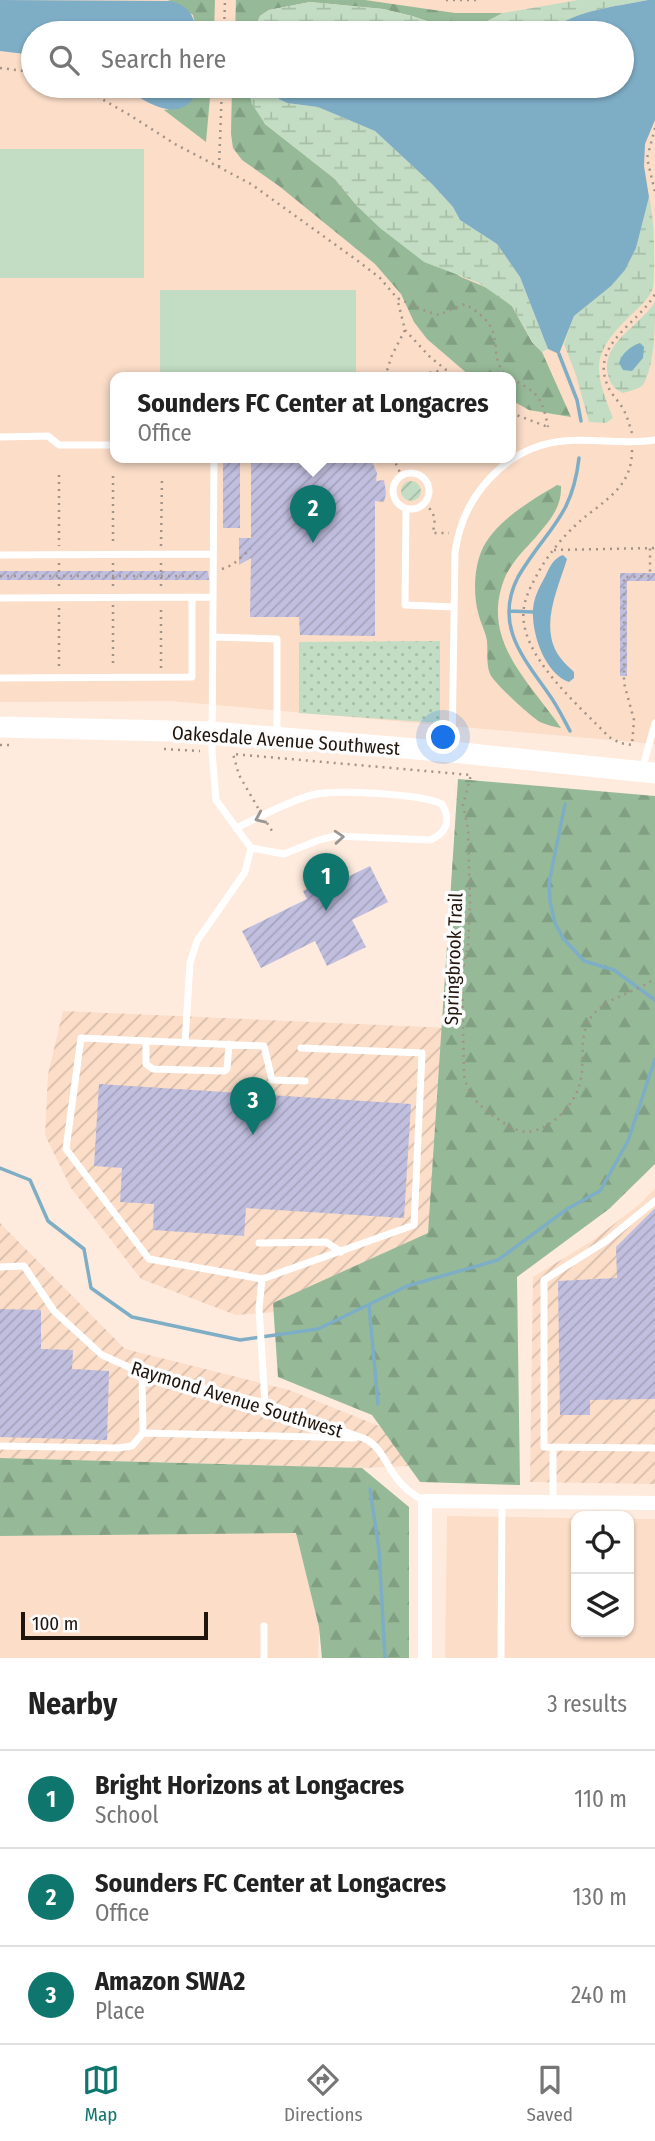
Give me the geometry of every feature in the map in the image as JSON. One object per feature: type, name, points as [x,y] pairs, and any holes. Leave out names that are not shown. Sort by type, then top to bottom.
[{"type":"street","name":"Oakesdale Avenue Southwest","points":[[0,726],[212,732],[648,772]]},
{"type":"street","points":[[425,1658],[425,1501],[655,1503]]},
{"type":"lane","points":[[0,437],[48,436],[59,445],[110,445]]},
{"type":"lane","points":[[516,457],[548,444],[572,441],[655,440]]},
{"type":"lane","points":[[214,463],[212,732],[216,800],[236,828],[251,849],[284,854],[319,839],[335,836],[430,841],[439,836],[448,821],[442,804],[425,798],[330,792],[311,795],[236,828]]},
{"type":"lane","points":[[452,752],[455,553],[460,528],[474,497],[508,463]]},
{"type":"lane","points":[[416,473],[422,476],[429,488],[426,502],[413,509],[406,509],[394,500],[392,493],[396,479],[401,475],[416,473]]},
{"type":"lane","points":[[406,509],[405,605],[454,607]]},
{"type":"lane","points":[[0,555],[213,554]]},
{"type":"lane","points":[[0,678],[192,677],[192,597]]},
{"type":"lane","points":[[0,598],[213,597]]},
{"type":"lane","points":[[212,637],[277,639],[277,738]]},
{"type":"lane","points":[[648,772],[655,723]]},
{"type":"lane","points":[[185,1042],[190,963],[197,942],[245,872],[251,849]]},
{"type":"lane","points":[[301,1048],[422,1054],[414,1225],[262,1279],[149,1259],[66,1149],[81,1038],[264,1046],[272,1080],[305,1081]]},
{"type":"lane","points":[[146,1041],[146,1064],[153,1069],[224,1071],[227,1069],[229,1044]]},
{"type":"lane","points":[[655,1201],[606,1241],[544,1280],[544,1447],[655,1448]]},
{"type":"lane","points":[[259,1242],[326,1242],[341,1252]]},
{"type":"lane","name":"Raymond Avenue Southwest","points":[[0,1267],[24,1266],[54,1311],[102,1355],[142,1373],[265,1403],[370,1441],[379,1450],[395,1477],[406,1489],[425,1501]]},
{"type":"lane","points":[[262,1279],[259,1309],[265,1403]]},
{"type":"lane","points":[[0,1446],[132,1446],[143,1433],[142,1373]]},
{"type":"lane","points":[[143,1433],[363,1438]]},
{"type":"lane","points":[[553,1447],[553,1502]]},
{"type":"lane","points":[[501,1658],[502,1502]]},
{"type":"lane","points":[[264,1626],[264,1658]]},
{"type":"path","points":[[224,21],[225,0]]},
{"type":"path","points":[[446,0],[481,0]]},
{"type":"path","points":[[0,68],[21,71]]},
{"type":"path","points":[[100,98],[175,144],[260,190],[380,278],[397,298],[434,314],[444,314],[465,304],[479,312],[494,332],[500,366],[504,372]]},
{"type":"path","points":[[219,167],[222,98]]},
{"type":"path","points":[[655,128],[647,158],[655,192]]},
{"type":"path","points":[[554,550],[653,548],[650,576],[624,577],[624,683],[634,720],[632,745],[609,737],[552,676],[530,644],[523,616],[528,591],[554,550],[580,522],[623,485],[631,465],[632,442],[626,415],[608,386],[603,363],[608,349],[646,308],[655,294]]},
{"type":"path","points":[[397,298],[405,330],[449,372]]},
{"type":"path","points":[[387,372],[405,330]]},
{"type":"path","points":[[435,372],[446,370]]},
{"type":"path","points":[[516,381],[537,394],[548,427],[516,415]]},
{"type":"path","points":[[396,463],[401,475]]},
{"type":"path","points":[[59,475],[59,678]]},
{"type":"path","points":[[113,475],[113,678]]},
{"type":"path","points":[[161,677],[162,476]]},
{"type":"path","points":[[426,502],[435,518],[433,533],[452,533]]},
{"type":"path","points":[[0,576],[209,576],[232,565],[251,549]]},
{"type":"path","name":"Springbrook Trail","points":[[263,816],[239,775],[233,754],[471,775],[463,805],[468,830],[470,903],[468,946],[462,974],[464,1075],[475,1101],[505,1124],[519,1131],[546,1126],[561,1114],[573,1099],[580,1087],[583,1035],[591,1017],[608,1000],[634,991],[655,978]]},
{"type":"path","points":[[263,816],[274,834]]},
{"type":"shaded area","points":[[0,0],[655,0],[655,744],[170,701],[0,702]]},
{"type":"shaded area","points":[[63,1011],[450,1028],[442,1239],[289,1311],[236,1315],[141,1279],[71,1188],[45,1135],[48,1074]]},
{"type":"shaded area","points":[[655,1188],[655,1484],[530,1482],[533,1277],[592,1241],[640,1204]]},
{"type":"shaded area","points":[[0,1223],[125,1349],[289,1390],[389,1430],[408,1466],[362,1468],[0,1458]]},
{"type":"shaded area","points":[[447,1516],[571,1518],[571,1637],[634,1637],[634,1519],[655,1519],[655,1658],[445,1658]]},
{"type":"shaded area","points":[[296,1533],[319,1627],[318,1658],[0,1658],[0,1536]]},
{"type":"green space","points":[[167,0],[215,0],[214,21],[194,21],[193,15]]},
{"type":"green space","points":[[236,0],[365,0],[455,13],[503,13],[487,21],[427,21],[383,9],[310,2],[269,10],[258,21],[235,21]]},
{"type":"green space","points":[[578,0],[648,0],[608,7],[565,21],[487,21],[503,13]]},
{"type":"green space","points":[[310,2],[383,9],[427,21],[258,21],[269,10]]},
{"type":"green space","points":[[194,98],[210,98],[206,142],[164,110],[187,104]]},
{"type":"green space","points":[[232,98],[253,98],[265,124],[335,179],[357,206],[461,277],[490,289],[512,306],[532,342],[542,352],[571,417],[529,410],[516,403],[516,372],[466,372],[427,339],[414,322],[401,294],[375,264],[279,186],[242,160],[233,148]]},
{"type":"green space","points":[[250,98],[278,98],[287,103],[318,107],[375,131],[432,184],[453,207],[460,220],[497,244],[520,277],[548,349],[542,352],[532,342],[512,306],[479,283],[424,262],[380,228],[335,179],[265,124]]},
{"type":"green space","points":[[0,149],[144,149],[144,278],[0,278]]},
{"type":"green space","points":[[649,197],[654,243],[653,288],[646,300],[616,330],[602,353],[599,375],[613,418],[606,423],[589,422],[564,344],[574,316],[625,270],[636,248]]},
{"type":"green space","points":[[160,290],[356,290],[356,372],[160,372]]},
{"type":"green space","points":[[655,302],[654,345],[647,377],[643,385],[623,393],[610,381],[607,366],[609,355],[622,336]]},
{"type":"green space","points":[[411,481],[418,484],[421,491],[418,498],[411,501],[404,498],[401,491],[404,484]]},
{"type":"green space","points":[[557,485],[561,486],[561,494],[554,514],[506,575],[499,598],[498,619],[511,658],[561,728],[535,719],[505,692],[490,674],[486,638],[475,592],[481,552],[494,531],[514,513]]},
{"type":"green space","points":[[440,641],[440,723],[299,713],[299,642]]},
{"type":"green space","points":[[458,779],[655,796],[655,1164],[609,1209],[517,1277],[520,1485],[420,1482],[372,1415],[278,1377],[273,1303],[428,1233]]},
{"type":"green space","points":[[0,1458],[362,1468],[409,1507],[409,1658],[322,1658],[319,1627],[296,1533],[0,1536]]},
{"type":"water","points":[[0,0],[171,1],[190,12],[194,21],[21,21],[21,54],[0,51]]},
{"type":"water","points":[[655,0],[655,120],[645,144],[644,166],[649,197],[636,248],[625,270],[611,286],[574,316],[559,354],[548,349],[520,277],[497,244],[460,220],[453,207],[432,184],[375,131],[318,107],[287,103],[278,98],[634,98],[634,21],[565,21],[608,7]]},
{"type":"water","points":[[141,98],[194,98],[183,107],[173,109]]},
{"type":"water","points":[[640,343],[644,347],[643,358],[632,371],[623,370],[619,363],[622,356]]},
{"type":"water","points":[[563,555],[567,559],[550,620],[553,644],[559,656],[574,672],[574,678],[569,682],[547,662],[533,621],[533,606],[539,588],[553,563]]},
{"type":"building","points":[[223,463],[240,463],[240,528],[223,528]]},
{"type":"building","points":[[251,463],[373,463],[377,473],[376,481],[384,480],[386,493],[384,502],[375,501],[375,636],[300,635],[299,617],[250,617],[251,558],[239,565],[239,538],[251,538]]},
{"type":"building","points":[[0,571],[208,571],[209,580],[0,580]]},
{"type":"building","points":[[620,573],[655,573],[655,581],[627,581],[627,676],[620,676]]},
{"type":"building","points":[[370,866],[388,902],[352,920],[366,947],[327,966],[315,941],[261,968],[242,931],[307,899],[303,891],[326,880],[329,886]]},
{"type":"building","points":[[99,1084],[411,1104],[404,1218],[246,1208],[244,1236],[153,1230],[154,1204],[120,1202],[122,1168],[94,1166]]},
{"type":"building","points":[[655,1208],[655,1399],[590,1400],[590,1415],[560,1415],[558,1281],[617,1278],[616,1247]]},
{"type":"building","points":[[0,1309],[41,1310],[41,1349],[73,1350],[72,1369],[109,1371],[107,1440],[0,1437]]},
{"type":"waterway","points":[[559,354],[577,400],[581,421]]},
{"type":"waterway","points":[[570,731],[514,639],[509,610],[511,594],[518,577],[564,510],[576,479],[579,458]]},
{"type":"waterway","points":[[510,611],[533,612]]},
{"type":"waterway","points":[[565,804],[549,883],[555,923],[563,938],[584,961],[614,970],[655,1000]]},
{"type":"waterway","points":[[0,1168],[30,1180],[48,1221],[84,1249],[91,1288],[132,1317],[240,1340],[318,1329],[407,1286],[498,1260],[567,1209],[600,1191],[628,1141],[655,1059]]},
{"type":"waterway","points":[[369,1305],[378,1404]]},
{"type":"waterway","points":[[370,1489],[379,1550],[385,1658]]},
{"type":"place","name":"Sounders FC Center at Longacres","points":[[313,543]]},
{"type":"place","name":"Bright Horizons at Longacres","points":[[326,911]]},
{"type":"place","name":"Amazon SWA2","points":[[253,1135]]}]
